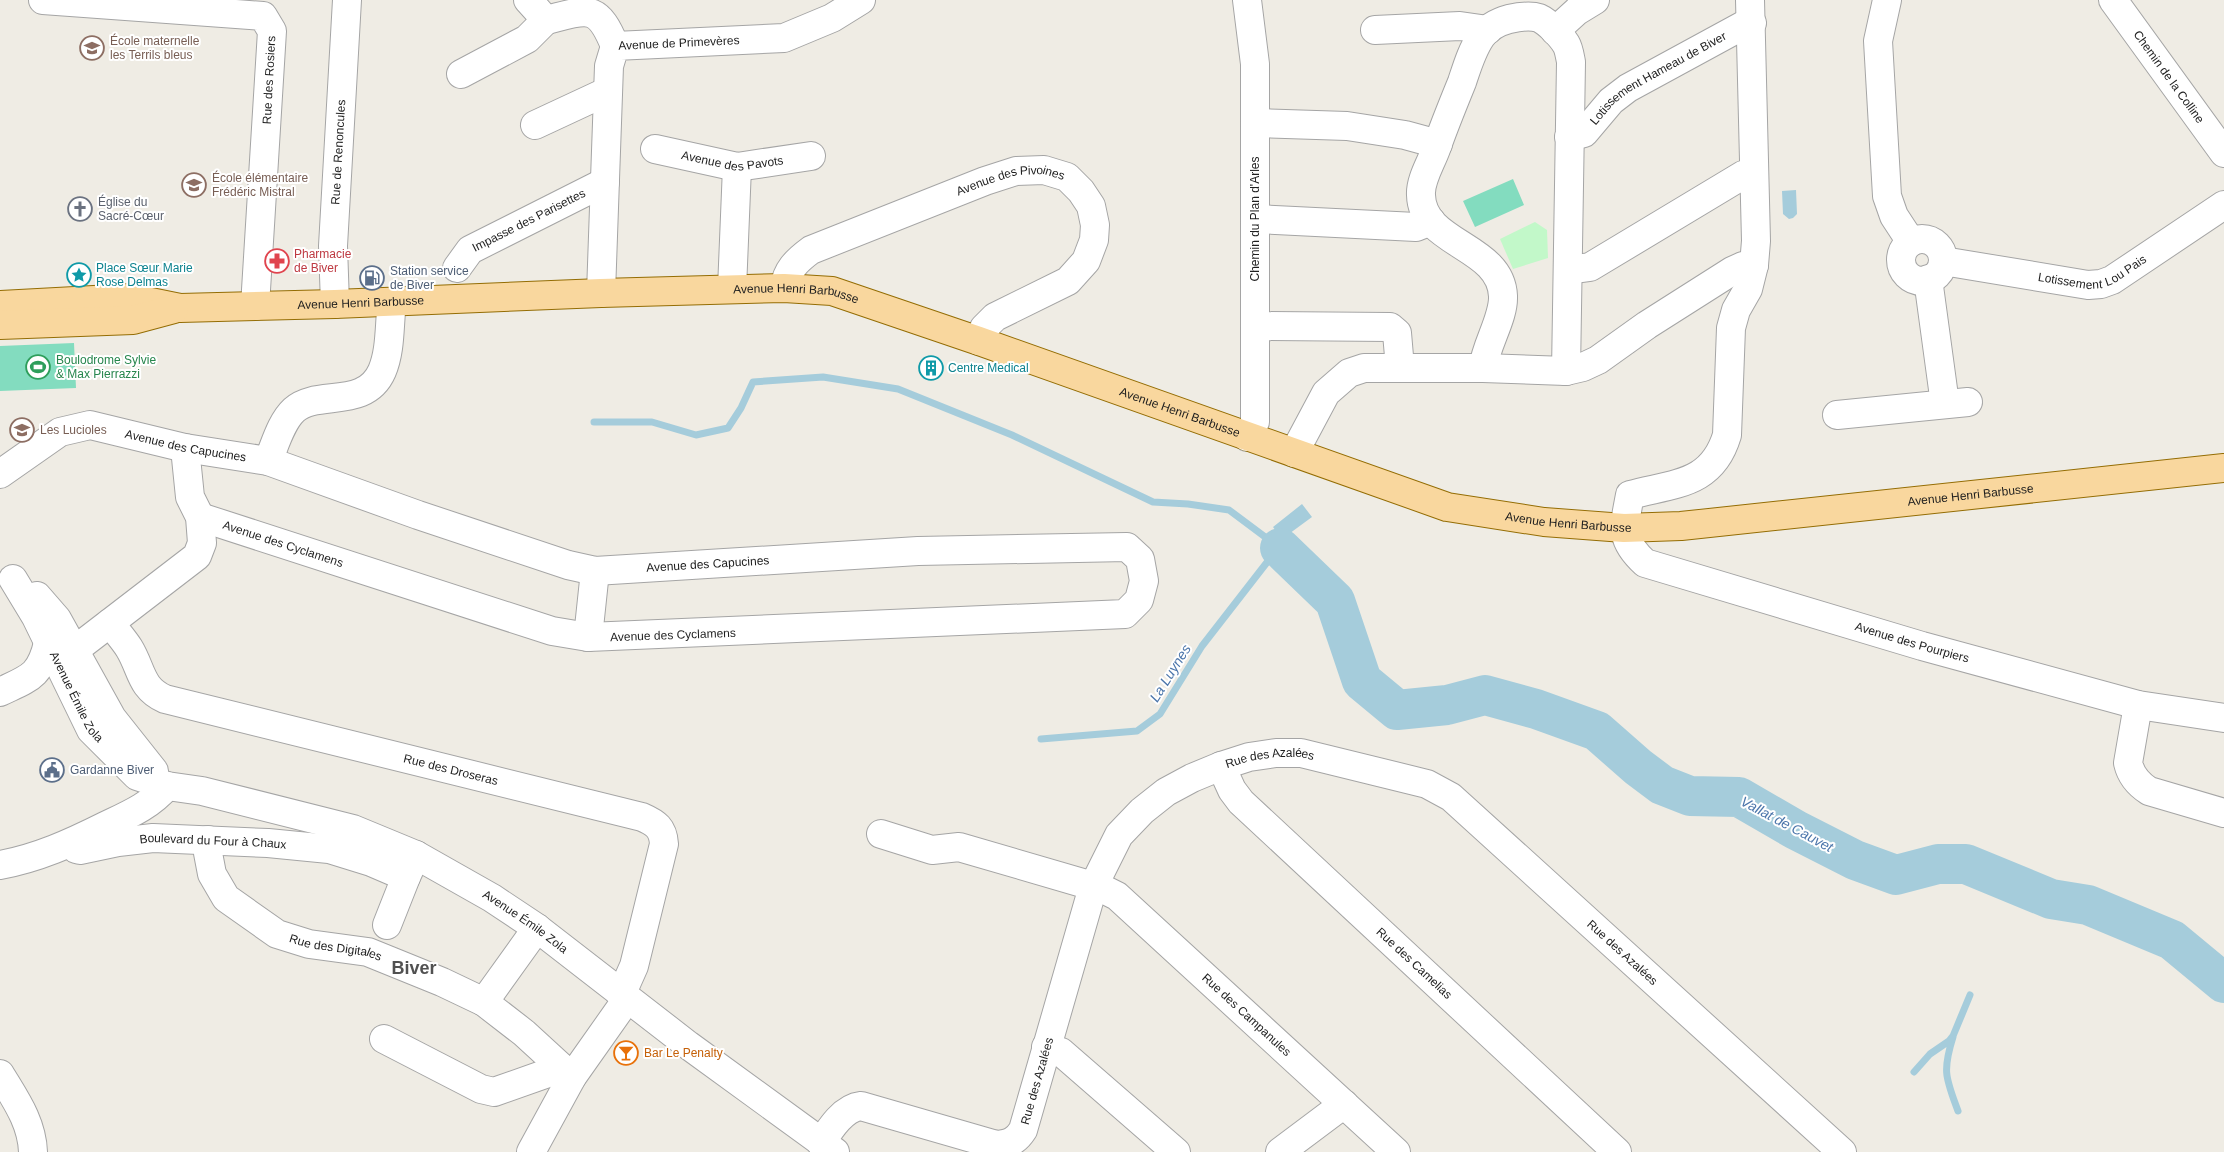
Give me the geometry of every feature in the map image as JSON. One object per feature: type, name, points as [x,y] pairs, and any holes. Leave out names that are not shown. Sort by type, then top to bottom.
[{"type":"main road","name":"Avenue Henri Barbusse","points":[[0,326],[133,320],[180,308],[784,288],[832,292],[979,341],[1447,507],[1544,522],[1624,528],[1681,526],[2224,466]]},
{"type":"main road","name":"Avenue Henri Barbusse","points":[[0,305],[131,298],[180,308]]},
{"type":"street","name":"Rue des Rosiers","points":[[42,0],[262,16],[272,31],[255,306]]},
{"type":"street","name":"Rue de Renoncules","points":[[335,304],[333,246],[347,0]]},
{"type":"street","name":"Avenue de Primevères","points":[[601,293],[609,66],[615,46],[784,38],[832,18],[861,0]]},
{"type":"street","name":"Chemin du Plan d'Arles","points":[[1247,0],[1255,64],[1254,422],[1248,437]]},
{"type":"street","points":[[1555,31],[1577,11],[1595,0]]},
{"type":"street","points":[[1837,415],[1957,403],[1936,270],[1940,249],[1936,244],[1924,239],[1911,242],[1894,216],[1887,196],[1878,41],[1887,0]]},
{"type":"street","name":"Chemin de la Colline","points":[[2113,0],[2224,153]]},
{"type":"street","points":[[461,74],[527,39],[537,10],[595,14],[606,24],[615,46]]},
{"type":"street","name":"Lotissement Hameau de Biver","points":[[1569,137],[1584,134],[1611,101],[1628,88],[1742,26],[1751,12]]},
{"type":"street","name":"Lotissement Hameau de Biver","points":[[1624,528],[1630,495],[1697,477],[1708,470],[1723,449],[1727,435],[1732,328],[1736,310],[1748,289],[1754,264],[1756,241],[1751,12]]},
{"type":"street","points":[[1483,368],[1488,343],[1501,312],[1503,296],[1500,282],[1492,266],[1456,242],[1431,221],[1423,206],[1422,185],[1472,56],[1482,36],[1497,22],[1521,16],[1540,18],[1555,31],[1567,45],[1571,62],[1566,371]]},
{"type":"street","points":[[1375,30],[1460,26],[1488,30]]},
{"type":"street","points":[[535,125],[608,90]]},
{"type":"street","points":[[1255,123],[1347,126],[1405,135],[1438,144]]},
{"type":"street","name":"Avenue des Pavots","points":[[655,149],[737,167],[811,156]]},
{"type":"street","points":[[732,290],[737,167]]},
{"type":"street","name":"Avenue des Pivoines","points":[[784,288],[787,274],[797,260],[811,250],[985,181],[1016,171],[1044,170],[1067,177],[1081,191],[1091,206],[1095,225],[1094,240],[1086,261],[1068,281],[995,317],[984,328],[979,341]]},
{"type":"street","points":[[1568,270],[1590,267],[1743,175],[1753,172]]},
{"type":"street","name":"Impasse des Parisettes","points":[[457,268],[470,250],[605,182]]},
{"type":"street","name":"Lotissement Lou Pais","points":[[1911,242],[1903,253],[1903,267],[1912,278],[1919,280],[1936,270],[2088,286],[2112,280],[2224,205]]},
{"type":"street","points":[[1255,219],[1416,227],[1431,221]]},
{"type":"street","points":[[1294,453],[1326,393],[1350,373],[1364,368],[1483,368],[1566,371],[1583,367],[1598,360],[1647,325],[1732,271],[1754,264]]},
{"type":"street","points":[[268,461],[288,417],[296,408],[363,391],[375,384],[387,356],[392,302]]},
{"type":"street","points":[[1255,326],[1390,327],[1397,333],[1400,368]]},
{"type":"street","name":"Avenue des Capucines","points":[[0,474],[60,432],[90,425],[185,448],[268,461],[418,515],[568,565],[595,571],[918,551],[1127,547],[1140,559],[1144,581]]},
{"type":"street","points":[[76,649],[197,556],[202,543],[200,517],[190,497],[185,448]]},
{"type":"street","name":"Avenue des Cyclamens","points":[[200,517],[552,631],[588,637],[1125,614],[1139,600],[1144,581]]},
{"type":"street","name":"Avenue des Pourpiers","points":[[1624,528],[1626,538],[1632,550],[1645,563],[1922,646],[2138,705],[2224,718]]},
{"type":"street","points":[[588,637],[595,571]]},
{"type":"street","name":"Avenue Émile Zola","points":[[7,576],[36,617],[91,730],[137,776],[167,786],[202,791],[353,829],[411,866],[492,898],[537,928],[623,995],[828,1148]]},
{"type":"street","name":"Avenue Émile Zola","points":[[7,576],[46,604],[76,649],[112,718],[167,786]]},
{"type":"street","name":"Rue des Droseras","points":[[110,623],[130,649],[147,687],[154,694],[165,699],[642,817],[660,827],[664,844],[634,966],[623,995],[567,1072],[531,1152]]},
{"type":"street","points":[[0,692],[29,678],[38,671],[44,662],[48,643]]},
{"type":"street","points":[[2138,705],[2128,764],[2130,771],[2139,784],[2149,791],[2224,812]]},
{"type":"street","name":"Rue des Azalées","points":[[828,1148],[847,1111],[853,1107],[861,1106],[996,1145],[1010,1144],[1018,1139],[1023,1130],[1092,887],[1119,836],[1142,811],[1166,792],[1221,766],[1249,757],[1276,753],[1301,753],[1427,784],[1440,790],[1466,810],[1842,1152]]},
{"type":"street","name":"Rue des Camelias","points":[[1221,766],[1232,790],[1241,802],[1617,1152]]},
{"type":"street","points":[[0,865],[44,854],[71,842],[146,806],[167,786]]},
{"type":"street","name":"Rue des Campanules","points":[[881,834],[932,850],[959,846],[1117,896],[1396,1152]]},
{"type":"street","name":"Boulevard du Four à Chaux","points":[[71,842],[76,849],[80,850],[118,842],[153,838],[268,843],[329,850],[372,862],[411,866]]},
{"type":"street","name":"Rue des Digitales","points":[[208,840],[208,853],[212,874],[226,898],[277,934],[309,944],[368,952],[484,1002],[524,1033],[567,1072]]},
{"type":"street","points":[[387,925],[411,866]]},
{"type":"street","points":[[484,1002],[537,928]]},
{"type":"street","points":[[384,1039],[481,1090],[494,1092],[567,1072]]},
{"type":"street","points":[[1046,1046],[1061,1052],[1176,1152]]},
{"type":"street","points":[[0,1074],[28,1122],[33,1140],[33,1152]]},
{"type":"street","points":[[1280,1152],[1344,1104]]},
{"type":"green space","points":[[1513,179],[1524,205],[1475,227],[1463,201]]},
{"type":"green space","points":[[1535,222],[1547,230],[1548,258],[1513,269],[1500,239]]},
{"type":"green space","name":"Boulodrome Sylvie & Max Pierrazzi","points":[[74,343],[76,388],[0,391],[0,346]]},
{"type":"water","points":[[1796,190],[1797,214],[1789,219],[1783,214],[1782,191]]},
{"type":"water","points":[[1302,504],[1312,517],[1282,539],[1273,527]]},
{"type":"waterway","name":"La Luynes","points":[[594,422],[652,422],[696,435],[728,428],[741,408],[753,382],[823,377],[898,389],[1012,435],[1153,502],[1188,504],[1229,510],[1280,548],[1202,646],[1160,714],[1137,731],[1041,739]]},
{"type":"waterway","name":"Vallat de Cauvet","points":[[1280,548],[1335,601],[1362,681],[1397,710],[1447,705],[1485,695],[1536,709],[1597,731],[1662,785],[1690,796],[1739,797],[1796,830],[1855,860],[1896,875],[1938,864],[1966,864],[2051,899],[2088,905],[2172,940],[2224,983]]},
{"type":"waterway","points":[[1914,1072],[1930,1054],[1953,1036],[1970,995]]},
{"type":"waterway","points":[[1953,1037],[1947,1059],[1947,1075],[1958,1111]]},
{"type":"place","name":"École maternelle les Terrils bleus","points":[[92,48]]},
{"type":"place","name":"École élémentaire Frédéric Mistral","points":[[194,185]]},
{"type":"place","name":"Église du Sacré-Cœur","points":[[80,209]]},
{"type":"place","name":"Pharmacie de Biver","points":[[277,261]]},
{"type":"place","name":"Place Sœur Marie Rose Delmas","points":[[79,275]]},
{"type":"place","name":"Station service de Biver","points":[[372,278]]},
{"type":"place","name":"Boulodrome Sylvie & Max Pierrazzi","points":[[38,367]]},
{"type":"place","name":"Centre Medical","points":[[931,368]]},
{"type":"place","name":"Les Lucioles","points":[[22,430]]},
{"type":"place","name":"Gardanne Biver","points":[[52,770]]},
{"type":"place","name":"Bar Le Penalty","points":[[626,1053]]},
{"type":"district","name":"Biver","points":[[414,968]]}]
